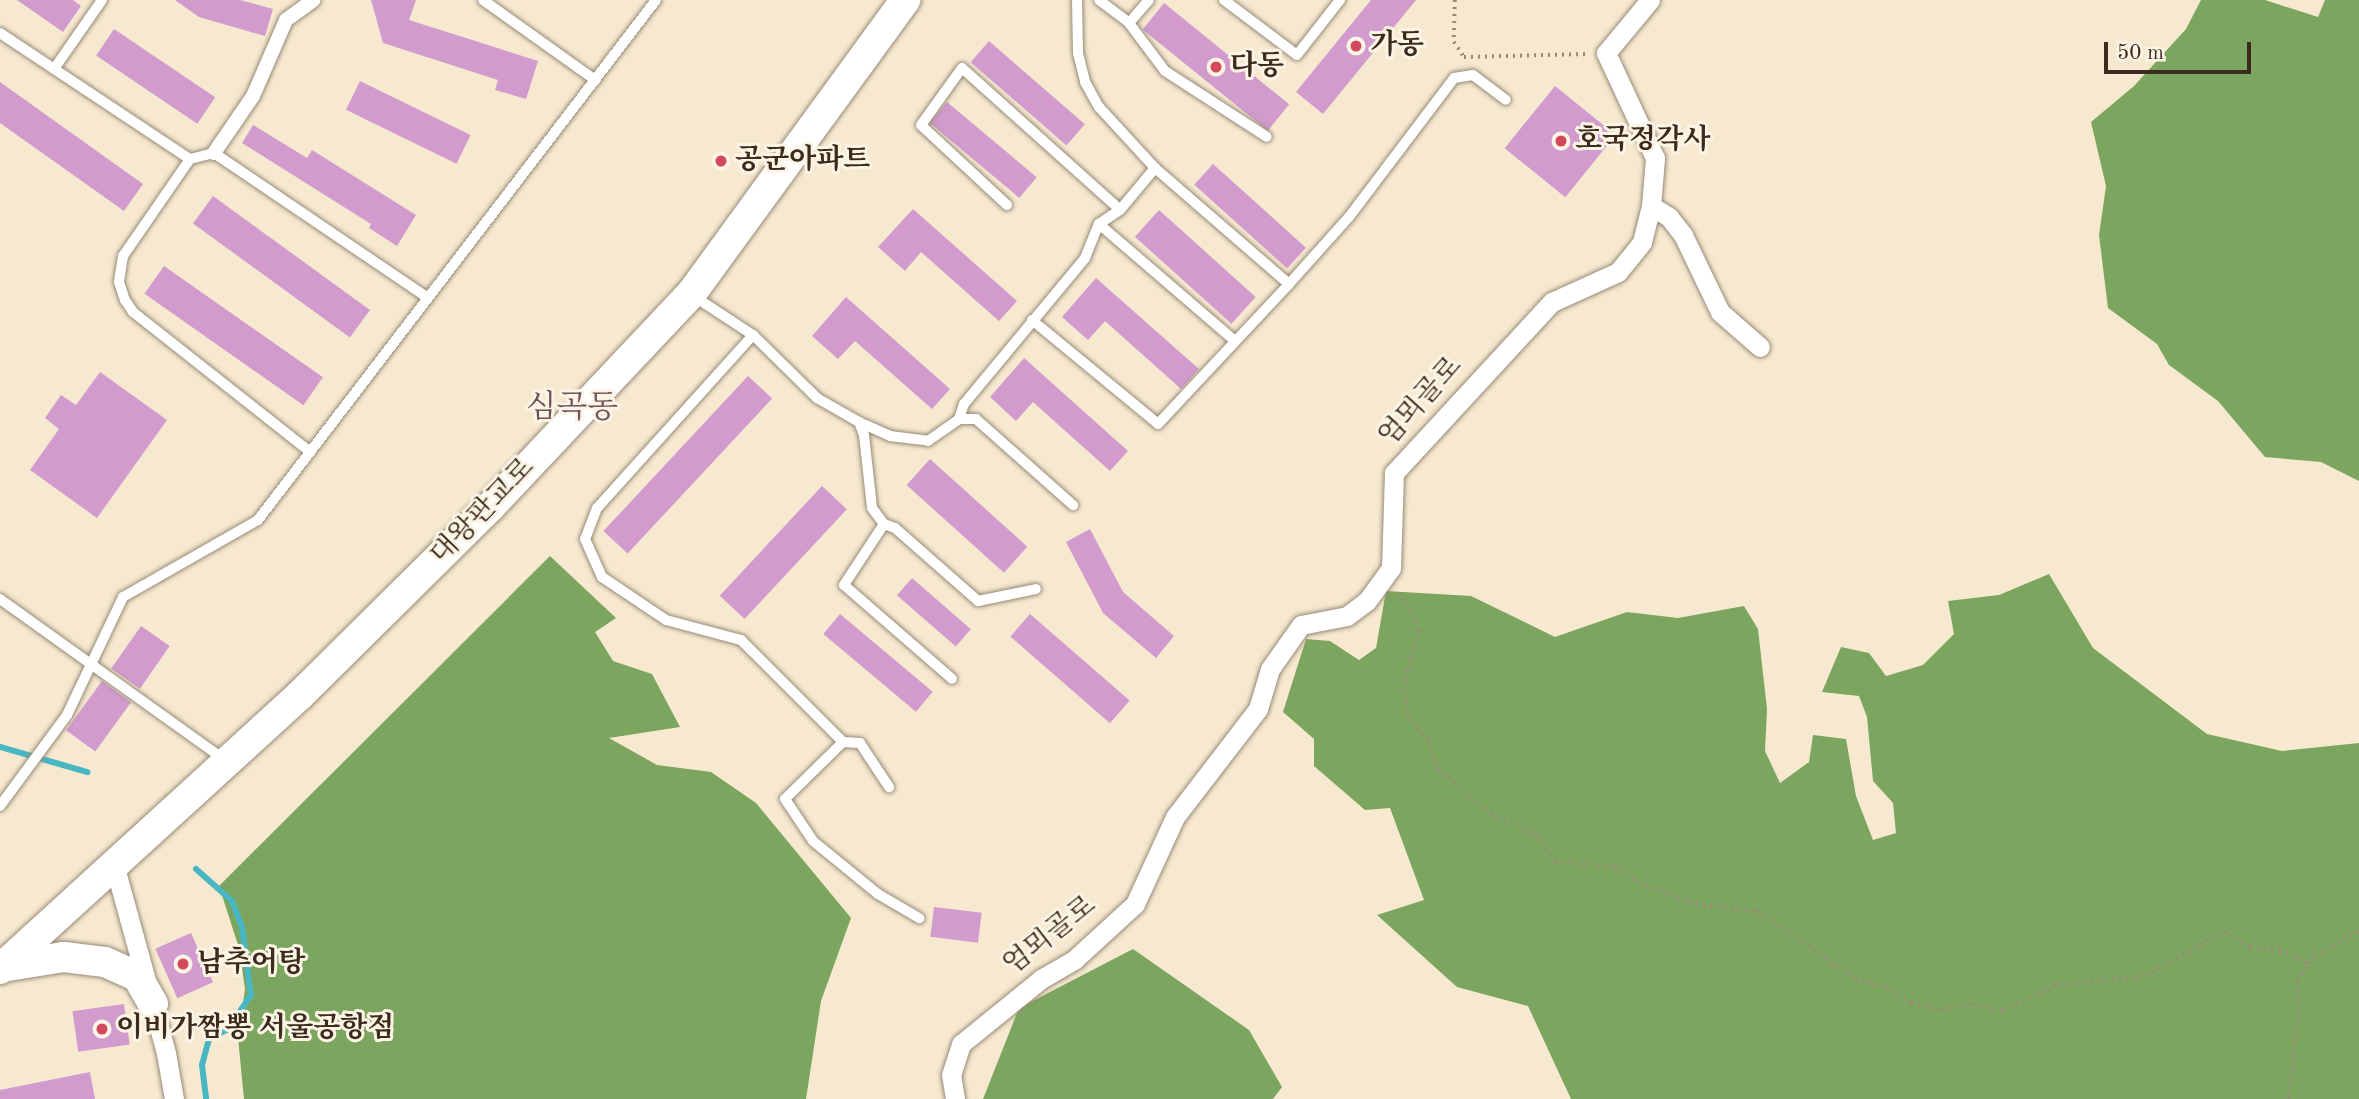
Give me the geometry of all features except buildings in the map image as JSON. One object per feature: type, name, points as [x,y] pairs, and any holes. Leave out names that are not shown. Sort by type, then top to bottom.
[{"type":"main road","name":"대왕판교로","points":[[1,968],[228,762],[490,507],[691,294],[905,0]]},
{"type":"main road","points":[[1,968],[64,957],[105,962],[137,976],[153,1004]]},
{"type":"street","points":[[214,153],[253,96],[286,20],[314,0]]},
{"type":"street","points":[[1606,52],[1650,0]]},
{"type":"street","name":"엄뫼골로","points":[[955,1099],[951,1075],[961,1044],[1041,979],[1075,959],[1135,904],[1175,817],[1258,709],[1270,669],[1301,625],[1347,615],[1367,601],[1391,568],[1394,473],[1552,302],[1618,272],[1642,242],[1651,206],[1655,159],[1606,52]]},
{"type":"street","points":[[1651,206],[1670,217],[1683,235],[1720,312],[1760,347]]},
{"type":"street","points":[[114,864],[153,1004],[174,1099]]},
{"type":"lane","points":[[54,69],[102,0]]},
{"type":"lane","points":[[483,0],[595,80]]},
{"type":"lane","points":[[2,802],[67,715],[123,597],[258,520],[656,0]]},
{"type":"lane","points":[[1077,0],[1078,53],[1085,82],[1098,107],[1155,168],[1289,284]]},
{"type":"lane","points":[[1100,0],[1129,23],[1165,71],[1266,137]]},
{"type":"lane","points":[[1129,23],[1149,0]]},
{"type":"lane","points":[[1224,0],[1297,55],[1340,0]]},
{"type":"lane","points":[[0,33],[190,159]]},
{"type":"lane","points":[[1007,205],[921,125],[962,68],[1120,211]]},
{"type":"lane","points":[[1032,320],[1158,425],[1349,218],[1454,78],[1473,75],[1506,100]]},
{"type":"lane","points":[[310,452],[133,312],[125,300],[119,282],[123,256],[190,159],[214,153],[427,297]]},
{"type":"lane","points":[[691,294],[752,335],[817,398],[890,436],[928,441],[958,419],[964,404],[1085,258],[1099,224],[1120,211],[1155,168]]},
{"type":"lane","points":[[1099,224],[1234,341]]},
{"type":"lane","points":[[752,335],[597,508],[585,539],[602,576],[666,620],[741,640],[843,742],[860,743],[889,787]]},
{"type":"lane","points":[[958,419],[975,419],[1073,505]]},
{"type":"lane","points":[[859,422],[864,435],[872,508],[884,524],[895,528],[978,601],[1036,589]]},
{"type":"lane","points":[[884,524],[844,585],[952,679]]},
{"type":"lane","points":[[0,599],[228,762]]},
{"type":"lane","points":[[843,742],[785,799],[813,841],[878,894],[919,918]]},
{"type":"path","points":[[1455,0],[1454,42],[1464,57],[1606,52]]},
{"type":"path","points":[[1382,580],[1407,603],[1419,630],[1403,688],[1408,718],[1429,741],[1438,769],[1485,810],[1539,837],[1555,862],[1615,866],[1639,883],[1696,904],[1756,911],[1856,979],[1886,987],[1911,1003],[1942,1010],[1973,1004],[2003,1011],[2031,1001],[2056,985],[2146,976],[2224,931],[2249,947],[2280,950],[2309,964]]},
{"type":"path","points":[[2288,1099],[2300,1012],[2297,981],[2314,956],[2359,931]]},
{"type":"green space","points":[[2201,0],[2265,0],[2318,17],[2325,0],[2359,0],[2359,481],[2321,462],[2265,457],[2218,401],[2169,365],[2157,344],[2108,308],[2099,235],[2106,186],[2091,122],[2134,86],[2186,29]]},
{"type":"green space","points":[[550,556],[616,618],[595,632],[613,661],[652,674],[680,727],[609,738],[657,765],[711,772],[756,803],[851,918],[821,1001],[806,1099],[244,1099],[238,1038],[245,989],[239,948],[219,886]]},
{"type":"green space","points":[[2049,574],[2093,648],[2207,734],[2282,751],[2359,743],[2359,1099],[1571,1099],[1528,1006],[1457,987],[1377,915],[1424,900],[1390,808],[1365,810],[1314,766],[1314,739],[1283,712],[1306,639],[1330,641],[1359,660],[1376,648],[1386,591],[1471,596],[1555,637],[1627,612],[1678,618],[1744,606],[1758,629],[1767,709],[1765,751],[1780,783],[1809,762],[1813,735],[1846,739],[1856,796],[1873,840],[1896,833],[1893,803],[1873,781],[1867,717],[1859,696],[1822,692],[1841,647],[1869,653],[1886,676],[1923,665],[1954,634],[1948,601],[1999,595]]},
{"type":"green space","points":[[1133,949],[1249,1030],[1282,1087],[1273,1099],[983,1099],[1019,1008]]},
{"type":"waterway","points":[[0,747],[87,772]]},
{"type":"waterway","points":[[196,869],[232,901],[242,927],[251,995],[228,1029],[209,1039],[202,1065],[206,1099]]},
{"type":"place","name":"가동","points":[[1356,46]]},
{"type":"place","name":"다동","points":[[1216,67]]},
{"type":"place","name":"호국정각사","points":[[1561,141]]},
{"type":"place","name":"공군아파트","points":[[721,161]]},
{"type":"place","name":"남추어탕","points":[[183,964]]},
{"type":"place","name":"이비가짬뽕 서울공항점","points":[[102,1029]]},
{"type":"district","name":"심곡동","points":[[572,409]]}]
